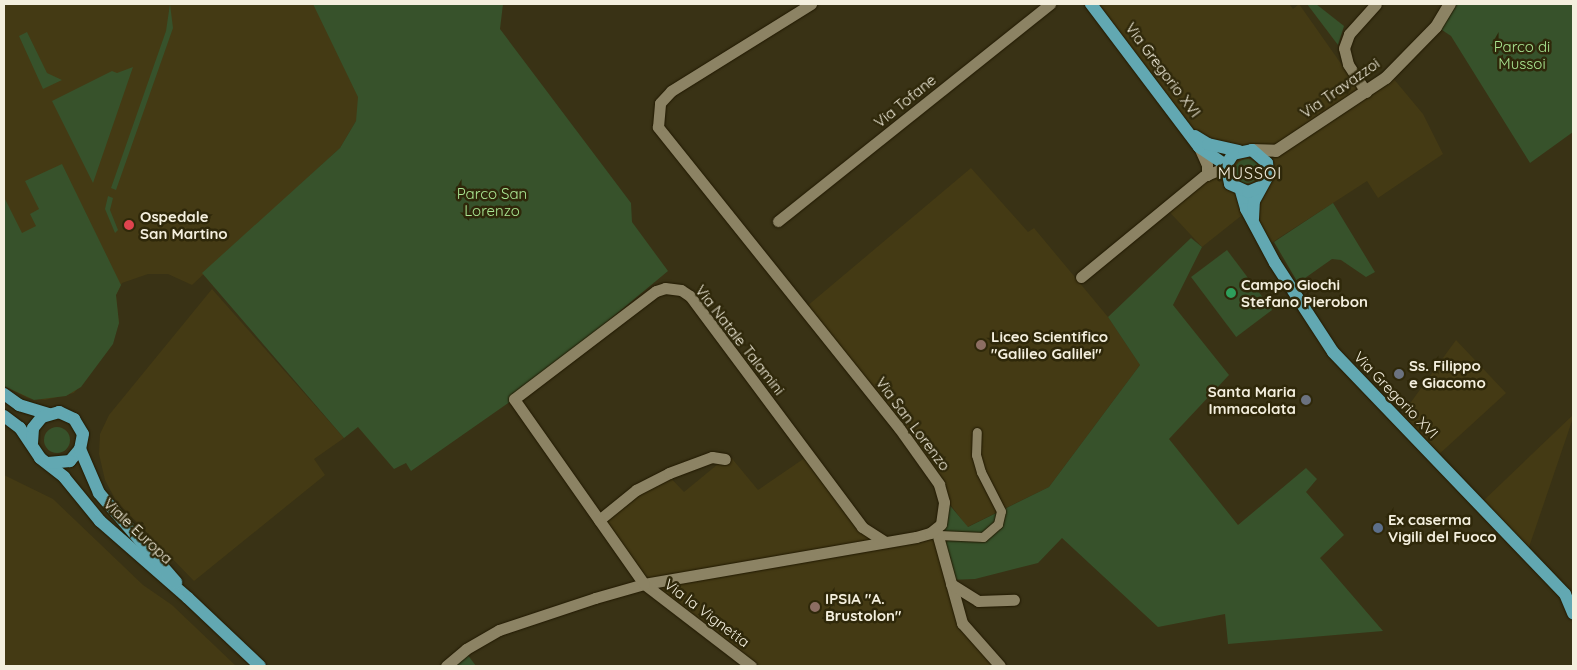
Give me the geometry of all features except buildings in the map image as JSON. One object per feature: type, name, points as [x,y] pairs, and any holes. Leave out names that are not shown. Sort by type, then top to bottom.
[{"type":"main road","name":"Via Gregorio XVI","points":[[1091,4],[1191,133],[1199,147],[1226,170]]},
{"type":"main road","name":"Via Gregorio XVI","points":[[1191,133],[1208,144],[1245,150]]},
{"type":"main road","points":[[1254,224],[1254,201],[1260,188],[1268,170],[1263,157],[1245,150],[1226,170],[1241,191],[1260,188]]},
{"type":"main road","name":"Via Gregorio XVI","points":[[1241,191],[1254,224],[1300,304],[1333,352],[1569,592]]},
{"type":"main road","name":"Viale Europa","points":[[4,394],[19,405],[49,414],[59,412],[74,419],[82,434],[80,449],[99,494],[162,561],[188,598]]},
{"type":"main road","points":[[32,443],[37,422],[49,414]]},
{"type":"main road","name":"Viale Europa","points":[[4,416],[20,428],[32,443],[35,452],[48,463],[100,521],[188,598],[260,666]]},
{"type":"main road","points":[[48,463],[70,460],[80,449]]},
{"type":"main road","points":[[1569,592],[1573,613]]},
{"type":"street","name":"Via San Lorenzo","points":[[811,4],[671,91],[660,103],[658,126],[899,428],[939,484],[944,510],[938,532]]},
{"type":"street","name":"Via Tofane","points":[[778,222],[1050,4]]},
{"type":"street","points":[[1366,92],[1348,64],[1344,48],[1349,34],[1376,4]]},
{"type":"street","name":"Via Travazzoi","points":[[1276,151],[1386,78],[1430,34],[1450,4]]},
{"type":"street","name":"Via Gregorio XVI","points":[[1199,147],[1207,165],[1207,175]]},
{"type":"street","points":[[1245,150],[1276,151],[1268,170]]},
{"type":"street","points":[[1081,277],[1207,175],[1226,170]]},
{"type":"street","name":"Via Natale Talamini","points":[[514,399],[656,291],[666,288],[681,290],[690,296],[862,527],[885,542]]},
{"type":"street","name":"Via la Vignetta","points":[[514,399],[644,584],[751,666]]},
{"type":"street","points":[[446,666],[474,644],[512,624],[644,584],[938,532],[983,536],[998,524],[1001,511],[981,472],[976,454],[977,432]]},
{"type":"street","points":[[599,520],[636,490],[669,474],[712,456],[725,459]]},
{"type":"street","points":[[938,532],[962,623],[1000,666]]},
{"type":"street","points":[[952,584],[978,601],[1014,600]]},
{"type":"shaded area","name":"Ospedale San Martino","points":[[4,4],[328,4],[367,91],[356,121],[340,148],[192,285],[168,274],[148,274],[122,283],[116,295],[119,323],[109,349],[74,393],[45,400],[28,398],[4,386]]},
{"type":"shaded area","points":[[1085,4],[1289,4],[1293,9],[1299,4],[1361,92],[1388,72],[1423,114],[1443,154],[1378,198],[1367,181],[1265,247],[1246,212],[1202,247],[1163,205],[1214,165]]},
{"type":"shaded area","name":"Liceo Scientifico \"Galileo Galilei\"","points":[[971,168],[1028,232],[1034,228],[1108,317],[1140,365],[1049,487],[967,527],[806,307]]},
{"type":"shaded area","points":[[212,289],[344,438],[314,459],[325,475],[194,581],[116,501],[105,480],[99,454],[100,434],[109,415]]},
{"type":"shaded area","points":[[1456,340],[1506,393],[1436,457],[1398,420]]},
{"type":"shaded area","points":[[1573,415],[1573,418],[1528,550],[1481,503]]},
{"type":"shaded area","points":[[812,453],[880,547],[933,535],[961,625],[994,666],[759,666],[648,589],[598,518],[664,471],[684,492],[729,455],[758,490]]},
{"type":"shaded area","points":[[4,475],[53,499],[143,585],[172,605],[236,666],[4,666]]},
{"type":"green space","points":[[170,4],[173,28],[116,190],[111,188],[166,31]]},
{"type":"green space","name":"Parco San Lorenzo","points":[[313,4],[503,4],[500,29],[631,203],[632,222],[668,271],[514,399],[411,471],[406,463],[394,469],[358,427],[344,438],[202,273],[340,148],[356,121],[358,97]]},
{"type":"green space","points":[[1307,4],[1316,4],[1344,26],[1338,45]]},
{"type":"green space","name":"Parco di Mussoi","points":[[1454,4],[1573,4],[1573,132],[1530,163],[1451,36],[1439,28]]},
{"type":"green space","points":[[27,32],[47,73],[62,80],[43,89],[19,36]]},
{"type":"green space","points":[[133,67],[93,183],[52,101],[112,71],[117,73]]},
{"type":"green space","points":[[1242,159],[1252,159],[1259,166],[1259,176],[1252,183],[1242,183],[1235,176],[1235,166]]},
{"type":"green space","points":[[62,164],[121,285],[116,295],[119,323],[113,344],[81,387],[66,396],[34,400],[4,386],[4,197],[22,233],[36,226],[30,214],[39,209],[25,181]]},
{"type":"green space","points":[[108,196],[113,198],[110,210],[118,230],[115,233],[105,209]]},
{"type":"green space","points":[[1333,203],[1375,272],[1366,277],[1341,260],[1332,259],[1298,283],[1274,242]]},
{"type":"green space","points":[[1191,238],[1202,247],[1173,305],[1229,375],[1169,439],[1238,525],[1306,468],[1317,479],[1306,492],[1344,535],[1320,558],[1383,631],[1228,644],[1225,614],[1158,627],[1062,538],[1038,563],[975,579],[948,580],[933,535],[947,502],[968,527],[1049,487],[1140,365],[1108,317]]},
{"type":"green space","name":"Campo Giochi Stefano Pierobon","points":[[1227,250],[1272,310],[1236,337],[1191,277]]},
{"type":"green space","points":[[57,427],[66,431],[70,440],[66,449],[57,453],[48,449],[44,440],[48,431]]},
{"type":"green space","points":[[467,654],[476,666],[456,666]]},
{"type":"place","name":"Ospedale San Martino","points":[[129,225]]},
{"type":"place","name":"Campo Giochi Stefano Pierobon","points":[[1231,293]]},
{"type":"place","name":"Liceo Scientifico \"Galileo Galilei\"","points":[[981,345]]},
{"type":"place","name":"Ss. Filippo e Giacomo","points":[[1399,374]]},
{"type":"place","name":"Santa Maria Immacolata","points":[[1306,400]]},
{"type":"place","name":"Ex caserma Vigili del Fuoco","points":[[1378,528]]},
{"type":"place","name":"IPSIA \"A. Brustolon\"","points":[[815,607]]},
{"type":"district","name":"MUSSOI","points":[[1250,173]]}]
